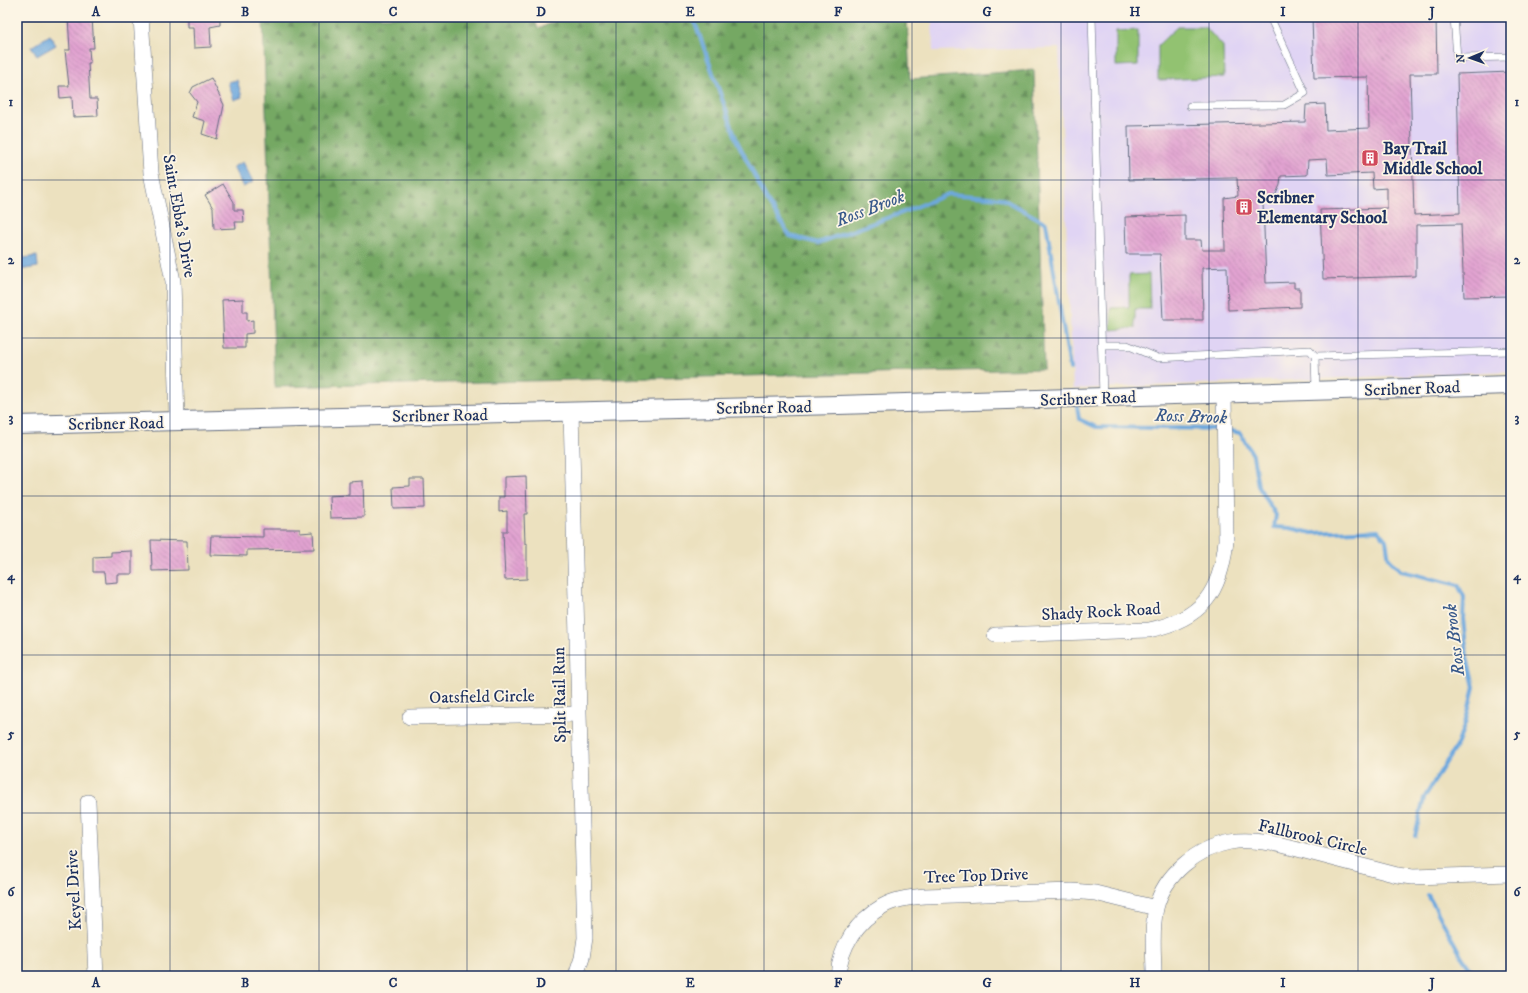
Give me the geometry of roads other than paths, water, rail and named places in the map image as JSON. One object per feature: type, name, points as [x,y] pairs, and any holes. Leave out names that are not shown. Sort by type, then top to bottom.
[{"type":"street","name":"Saint Ebba's Drive","points":[[141,17],[151,173],[172,274],[177,422]]},
{"type":"street","name":"Scribner Road","points":[[17,425],[1103,398],[1511,385]]},
{"type":"street","name":"Shady Rock Road","points":[[995,635],[1149,630],[1170,626],[1188,616],[1204,602],[1216,586],[1224,562],[1226,540],[1224,394]]},
{"type":"street","name":"Split Rail Run","points":[[571,412],[585,938],[582,958],[576,976]]},
{"type":"street","name":"Oatsfield Circle","points":[[410,717],[579,714]]},
{"type":"street","name":"Keyel Drive","points":[[88,802],[96,976]]},
{"type":"street","name":"Fallbrook Circle","points":[[1154,976],[1156,908],[1168,882],[1182,866],[1201,852],[1230,842],[1246,841],[1269,843],[1380,872],[1404,876],[1511,874]]},
{"type":"street","name":"Tree Top Drive","points":[[838,976],[843,949],[852,933],[867,918],[884,905],[906,898],[1072,891],[1095,893],[1156,908]]},
{"type":"lane","points":[[1092,17],[1103,398]]},
{"type":"lane","points":[[1190,106],[1284,105],[1305,94],[1270,17]]},
{"type":"lane","points":[[1454,17],[1457,58],[1511,57]]},
{"type":"lane","points":[[1101,345],[1127,345],[1158,358],[1312,353],[1511,351]]},
{"type":"lane","points":[[1312,353],[1316,392]]},
{"type":"water","points":[[50,35],[56,45],[37,56],[31,47]]},
{"type":"water","points":[[237,80],[242,97],[234,100],[228,82]]},
{"type":"water","points":[[243,162],[253,182],[243,187],[233,167]]},
{"type":"water","points":[[37,256],[38,267],[19,270],[17,259]]},
{"type":"waterway","name":"Ross Brook","points":[[693,17],[737,141],[768,202],[790,236],[818,243],[904,212],[948,194],[1001,198],[1046,223],[1070,369]]},
{"type":"waterway","name":"Ross Brook","points":[[1077,406],[1079,419],[1096,427],[1222,429]]},
{"type":"waterway","name":"Ross Brook","points":[[1228,430],[1240,433],[1253,455],[1258,486],[1276,515],[1274,527],[1290,528],[1312,533],[1378,530],[1386,540],[1389,559],[1401,571],[1458,585],[1464,597],[1463,619],[1467,657],[1474,687],[1466,720],[1458,743],[1424,798],[1415,836]]},
{"type":"waterway","name":"Ross Brook","points":[[1428,895],[1462,957],[1475,976]]},
{"type":"place","name":"Bay Trail Middle School","points":[[1370,158]]},
{"type":"place","name":"Scribner Elementary School","points":[[1244,207]]}]
